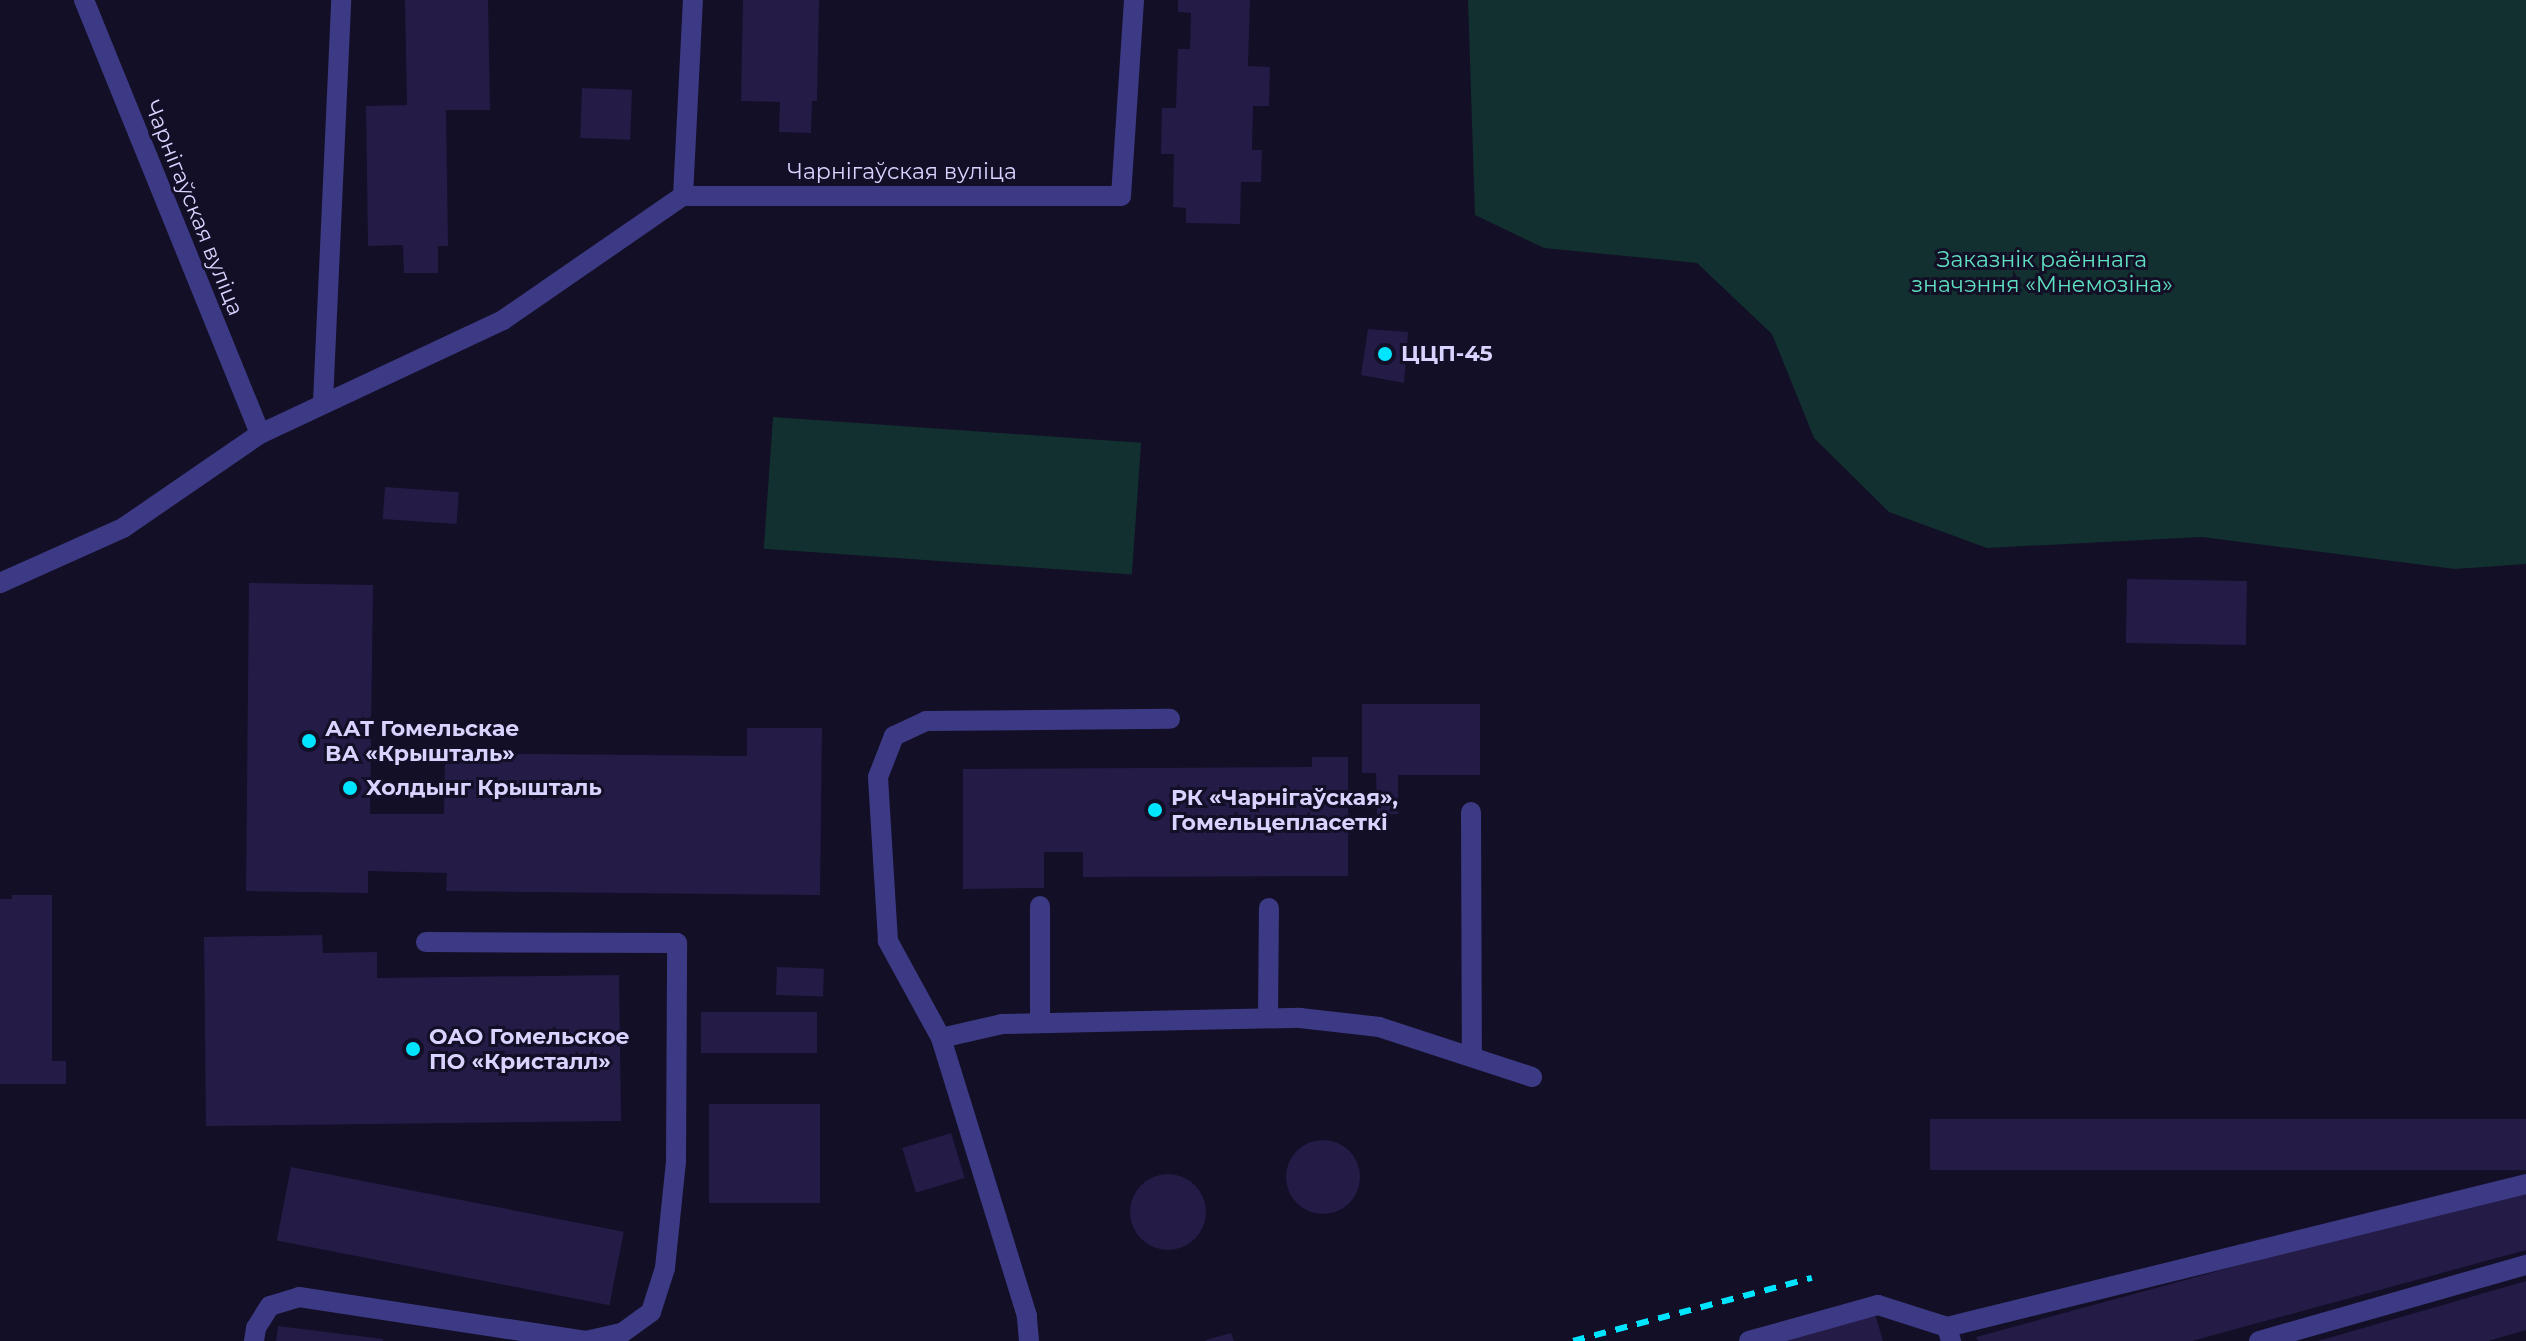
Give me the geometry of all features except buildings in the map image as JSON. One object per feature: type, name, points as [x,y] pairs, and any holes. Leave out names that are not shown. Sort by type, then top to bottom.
[{"type":"street","name":"Чарнігаўская вуліца","points":[[84,0],[260,434]]},
{"type":"street","points":[[323,402],[341,0]]},
{"type":"street","points":[[0,583],[123,528],[260,434],[503,320],[683,196],[693,0]]},
{"type":"street","name":"Чарнігаўская вуліца","points":[[683,196],[1121,196],[1134,0]]},
{"type":"street","points":[[1029,1341],[1027,1316],[941,1038],[888,941],[878,777],[894,736],[926,721],[1170,719]]},
{"type":"street","points":[[1471,812],[1472,1057]]},
{"type":"street","points":[[1040,906],[1040,1023]]},
{"type":"street","points":[[1268,1018],[1269,908]]},
{"type":"street","points":[[254,1341],[256,1328],[270,1306],[299,1297],[586,1341],[622,1333],[651,1312],[665,1268],[676,1161],[677,943],[426,942]]},
{"type":"street","points":[[941,1038],[1002,1024],[1300,1018],[1379,1027],[1532,1077]]},
{"type":"street","points":[[1749,1341],[1878,1305],[1949,1334],[2526,1184]]},
{"type":"street","points":[[2259,1341],[2526,1265]]},
{"type":"green space","name":"Заказнік раённага значэння «Мнемозіна»","points":[[1468,0],[2526,0],[2526,564],[2455,569],[2202,537],[1987,548],[1889,512],[1814,438],[1772,334],[1697,263],[1544,248],[1475,215]]},
{"type":"green space","points":[[773,417],[1141,443],[1132,574],[764,549]]},
{"type":"railway","points":[[1573,1341],[1812,1278]]},
{"type":"place","name":"ЦЦП-45","points":[[1385,354]]},
{"type":"place","name":"ААТ Гомельскае ВА «Крышталь»","points":[[309,741]]},
{"type":"place","name":"Холдынг Крышталь","points":[[350,788]]},
{"type":"place","name":"РК «Чарнігаўская», Гомельцепласеткі","points":[[1155,810]]},
{"type":"place","name":"ОАО Гомельское ПО «Кристалл»","points":[[413,1049]]}]
